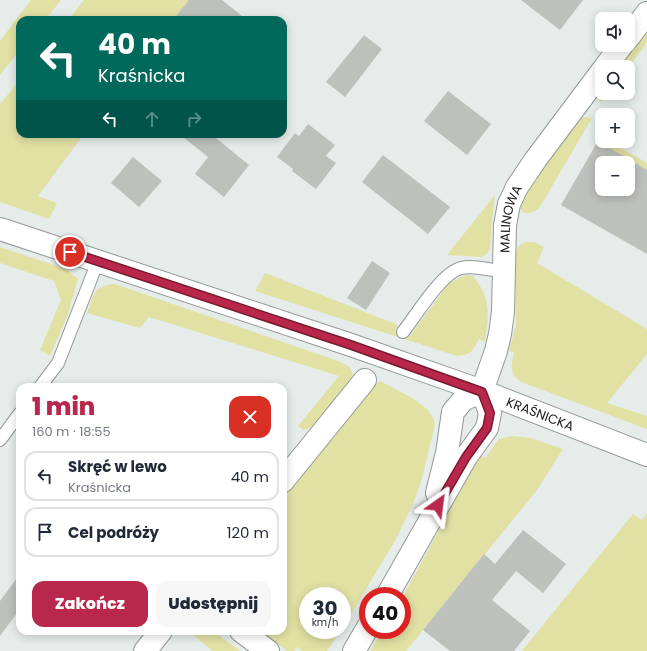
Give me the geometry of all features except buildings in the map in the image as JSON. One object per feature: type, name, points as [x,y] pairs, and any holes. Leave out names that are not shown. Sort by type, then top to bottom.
[{"type":"street","points":[[635,29],[647,13]]},
{"type":"street","points":[[610,60],[617,52]]},
{"type":"street","name":"MALINOWA","points":[[482,392],[496,351],[500,334],[503,312],[507,213],[509,204],[517,187],[595,80]]},
{"type":"street","name":"KRAŚNICKA","points":[[0,228],[351,345],[482,392],[647,455]]},
{"type":"street","points":[[287,476],[365,380]]},
{"type":"street","points":[[391,587],[466,457],[487,428],[490,413],[482,392],[463,400],[453,412],[447,453],[431,517]]},
{"type":"street","points":[[145,651],[158,635]]},
{"type":"street","points":[[246,635],[268,651]]},
{"type":"street","points":[[354,651],[361,639]]},
{"type":"lane","points":[[43,383],[58,363],[98,261]]},
{"type":"lane","points":[[403,332],[441,281],[460,268],[504,272]]},
{"type":"lane","points":[[0,440],[16,418]]},
{"type":"green space","points":[[31,0],[61,0],[48,16],[19,16]]},
{"type":"green space","points":[[84,0],[189,0],[176,16],[71,16]]},
{"type":"green space","points":[[16,20],[16,55],[0,75],[0,41]]},
{"type":"green space","points":[[647,27],[647,43],[634,60],[622,60],[628,52],[635,52],[635,43]]},
{"type":"green space","points":[[16,85],[16,138],[81,138],[38,196],[57,203],[49,219],[0,202],[0,104]]},
{"type":"green space","points":[[584,117],[592,118],[541,205],[534,212],[523,212],[520,206],[521,201],[549,154],[567,130]]},
{"type":"green space","points":[[610,148],[620,148],[635,156],[623,156]]},
{"type":"green space","points":[[635,156],[647,163],[647,170],[635,163]]},
{"type":"green space","points":[[495,195],[490,249],[488,253],[481,257],[447,255]]},
{"type":"green space","points":[[526,242],[534,242],[544,247],[537,263],[647,329],[647,354],[607,403],[647,416],[647,429],[521,382],[514,376],[512,366],[514,353],[509,350],[516,325],[515,252],[520,245]]},
{"type":"green space","points":[[0,247],[66,269],[78,279],[68,314],[50,356],[40,350],[61,300],[54,281],[0,263]]},
{"type":"green space","points":[[265,273],[398,325],[395,331],[410,336],[450,282],[467,275],[473,276],[479,284],[486,299],[488,315],[485,342],[479,339],[471,352],[466,355],[457,356],[255,291]]},
{"type":"green space","points":[[115,284],[338,361],[350,367],[353,375],[348,387],[313,427],[304,430],[298,426],[339,376],[149,317],[140,328],[87,313],[95,292],[102,287]]},
{"type":"green space","points":[[380,381],[414,399],[428,410],[434,420],[435,425],[421,482],[413,504],[395,541],[367,587],[359,587],[359,601],[351,614],[351,587],[299,587],[299,639],[335,639],[327,651],[302,651],[297,647],[294,651],[287,651],[266,635],[287,635],[287,491],[375,385]]},
{"type":"green space","points":[[513,436],[531,438],[563,449],[537,490],[406,651],[370,651],[377,639],[411,639],[411,587],[408,587],[449,512],[478,454],[485,458],[499,439]]},
{"type":"green space","points":[[647,513],[647,651],[522,651],[633,514],[642,520]]},
{"type":"green space","points":[[193,635],[218,635],[240,651],[213,651]]},
{"type":"route","points":[[70,252],[351,345],[482,392],[490,413],[487,428],[466,457],[438,505]]}]
